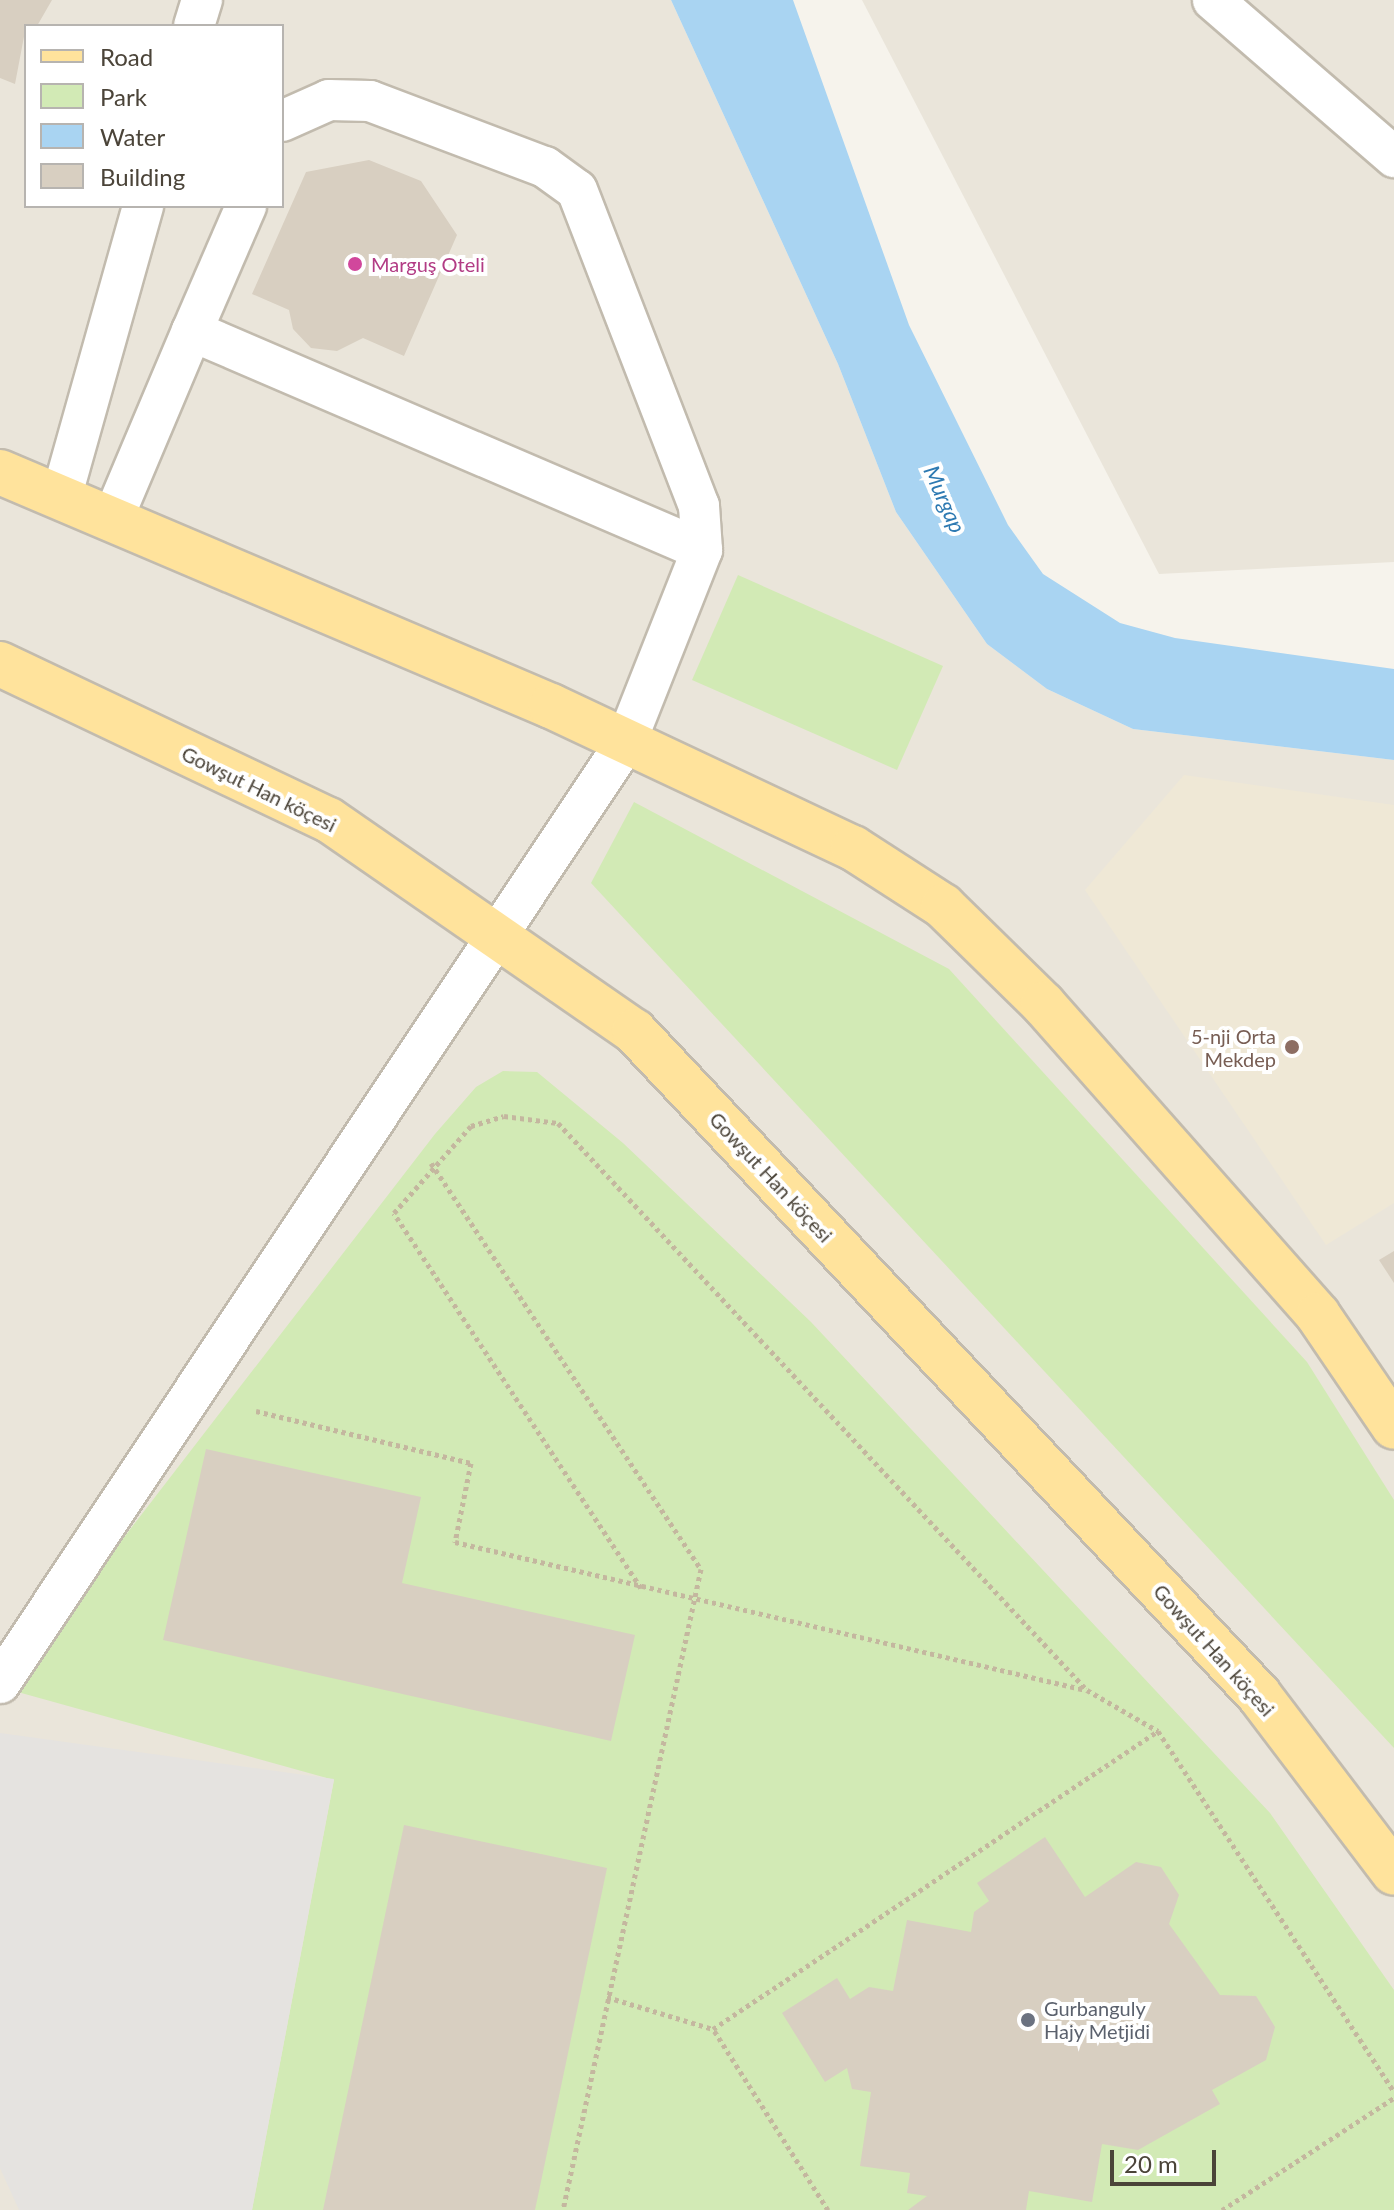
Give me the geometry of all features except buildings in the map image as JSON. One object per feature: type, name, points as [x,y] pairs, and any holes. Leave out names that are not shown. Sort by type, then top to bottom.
[{"type":"main road","points":[[0,472],[626,742],[853,848],[943,906],[1043,1004],[1318,1315],[1394,1427]]},
{"type":"main road","name":"Gowşut Han köçesi","points":[[0,664],[329,820],[634,1031],[1259,1695],[1394,1873]]},
{"type":"street","points":[[195,24],[202,0]]},
{"type":"street","points":[[1213,0],[1394,157]]},
{"type":"street","points":[[0,1683],[626,742],[702,550],[699,506],[577,190],[545,167],[370,101],[329,100],[284,120]]},
{"type":"street","points":[[61,498],[142,208]]},
{"type":"street","points":[[112,520],[245,208]]},
{"type":"street","points":[[192,331],[702,550]]},
{"type":"path","points":[[641,1588],[394,1213],[431,1163],[471,1126],[504,1116],[558,1123],[1087,1690],[1158,1731],[1394,2095],[1222,2210]]},
{"type":"path","points":[[431,1163],[701,1569],[563,2210]]},
{"type":"path","points":[[256,1411],[471,1463],[455,1542],[693,1604],[1087,1690]]},
{"type":"path","points":[[713,2029],[1158,1731]]},
{"type":"path","points":[[607,1997],[713,2029],[828,2210]]},
{"type":"shaded area","points":[[0,0],[671,0],[838,364],[896,512],[987,644],[1047,689],[1133,729],[1394,760],[1394,2210],[0,2210]]},
{"type":"shaded area","points":[[862,0],[1394,0],[1394,562],[1159,574]]},
{"type":"shaded area","name":"5-nji Orta Mekdep","points":[[1184,775],[1394,805],[1394,1203],[1326,1245],[1085,890]]},
{"type":"shaded area","points":[[0,1733],[334,1779],[252,2210],[19,2210],[0,2168]]},
{"type":"green space","points":[[738,575],[943,666],[897,770],[692,680]]},
{"type":"green space","points":[[634,802],[949,969],[1307,1362],[1394,1500],[1394,1748],[591,883]]},
{"type":"green space","points":[[503,1071],[537,1072],[623,1143],[811,1322],[1270,1813],[1394,1990],[1394,2210],[252,2210],[334,1780],[7,1689],[435,1134],[476,1087]]},
{"type":"water","name":"Murgap","points":[[671,0],[793,0],[909,325],[1008,525],[1043,574],[1120,623],[1175,638],[1394,669],[1394,760],[1133,729],[1047,689],[987,644],[896,512],[838,364]]},
{"type":"place","name":"Marguş Oteli","points":[[355,264]]},
{"type":"place","name":"5-nji Orta Mekdep","points":[[1292,1047]]},
{"type":"place","name":"Gurbanguly Hajy Metjidi","points":[[1028,2020]]}]
